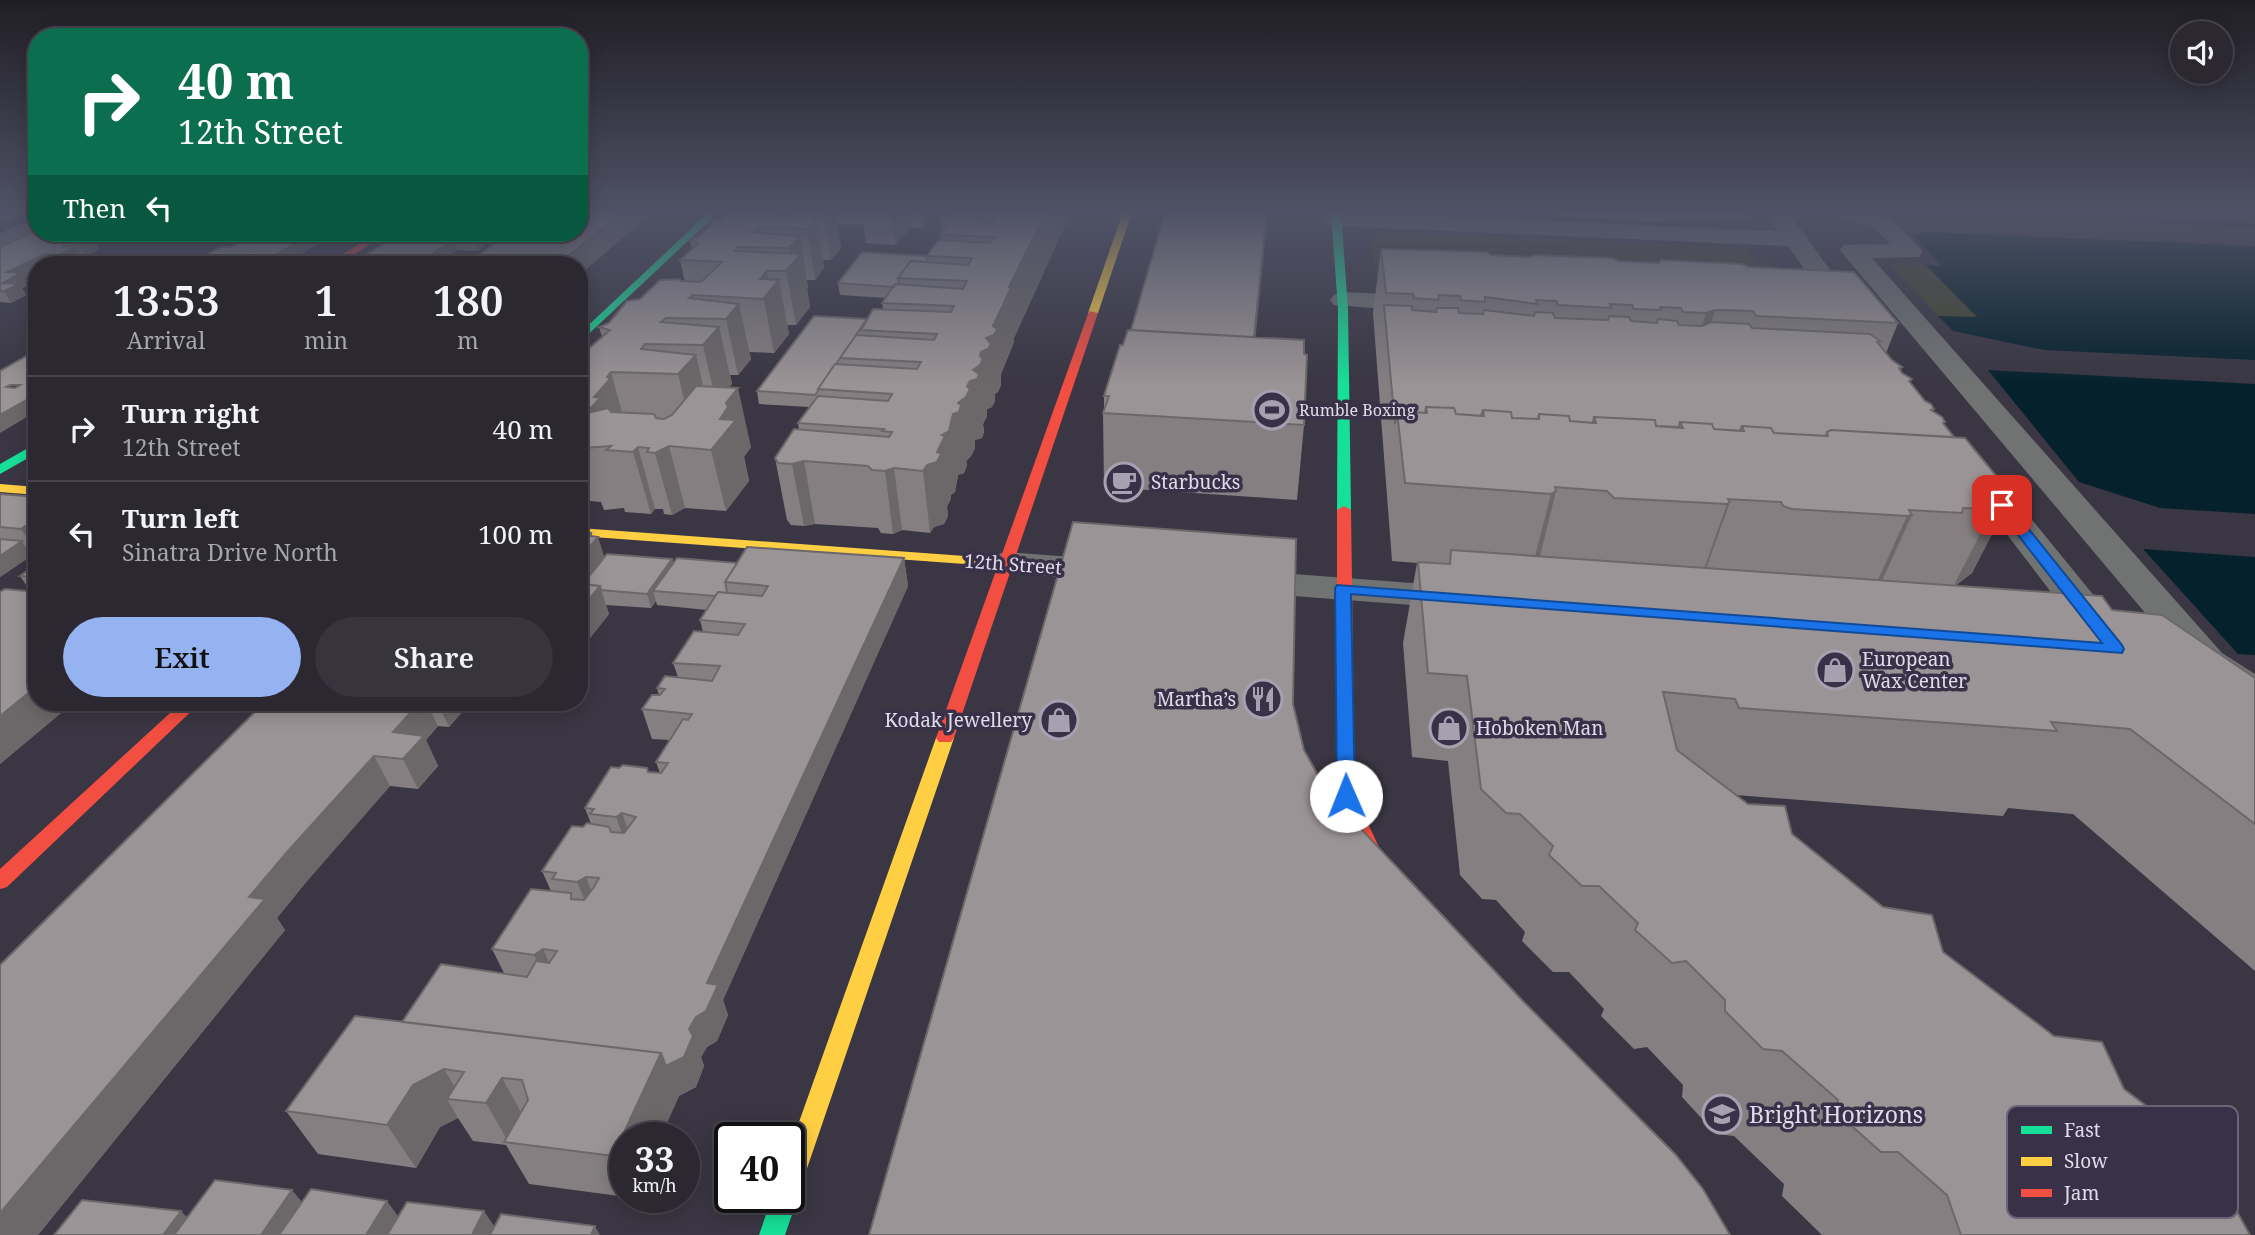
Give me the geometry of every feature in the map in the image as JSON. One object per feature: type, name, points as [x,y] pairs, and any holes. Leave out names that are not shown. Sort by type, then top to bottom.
[{"type":"street","points":[[588,332],[654,270]]},
{"type":"street","points":[[805,1140],[1108,270]]},
{"type":"street","points":[[1340,270],[1343,300],[1346,796],[1378,867],[1397,887]]},
{"type":"street","points":[[1816,270],[1862,330],[1820,322]]},
{"type":"street","points":[[1869,270],[2208,662],[2255,693]]},
{"type":"street","points":[[1343,300],[1445,305]]},
{"type":"street","points":[[1956,447],[2125,655],[2065,645]]},
{"type":"street","points":[[0,470],[28,453]]},
{"type":"street","points":[[0,488],[28,490]]},
{"type":"street","name":"12th Street","points":[[588,533],[1143,573]]},
{"type":"street","points":[[1210,578],[1498,601]]},
{"type":"street","points":[[0,881],[182,711]]},
{"type":"street","points":[[772,1235],[780,1213]]},
{"type":"green space","points":[[1376,270],[1758,270],[1380,281]]},
{"type":"green space","points":[[1895,270],[1931,270],[1978,318],[1938,316]]},
{"type":"water","points":[[1931,270],[2255,270],[2255,360],[2044,350],[1953,331],[1938,316],[1977,317]]},
{"type":"water","points":[[1988,370],[2255,384],[2255,514],[2160,508],[2079,482]]},
{"type":"water","points":[[2143,549],[2255,557],[2255,655],[2238,654]]},
{"type":"building","points":[[0,270],[22,273],[2,283],[20,284],[0,291]]},
{"type":"building","points":[[714,270],[787,270],[767,271],[760,279],[779,280],[763,299],[693,295],[689,298],[739,304],[726,319],[666,318],[661,322],[719,327],[703,345],[645,344],[641,349],[696,355],[678,374],[611,372],[607,377],[610,379],[594,397],[600,398],[588,408],[588,349],[610,330],[599,327],[609,323],[627,301],[640,299],[660,280],[701,282]]},
{"type":"building","points":[[848,270],[904,270],[898,278],[899,284],[894,287],[838,283]]},
{"type":"building","points":[[904,270],[1018,270],[993,326],[997,329],[994,335],[986,338],[991,344],[981,352],[983,359],[973,370],[979,374],[977,379],[970,381],[966,397],[958,403],[961,405],[959,412],[953,414],[949,431],[942,435],[945,436],[937,452],[941,454],[937,462],[927,465],[923,471],[894,468],[885,471],[872,470],[868,466],[804,461],[778,463],[775,458],[794,429],[889,437],[892,432],[882,431],[884,429],[798,423],[818,396],[888,401],[892,394],[818,389],[835,364],[917,369],[921,362],[840,358],[856,335],[934,340],[937,334],[861,330],[873,309],[951,312],[954,306],[882,303],[895,284],[963,289],[967,281],[898,278]]},
{"type":"building","points":[[1148,270],[1261,270],[1254,337],[1131,330]]},
{"type":"building","points":[[1383,270],[1804,270],[1854,272],[1898,323],[1756,316],[1753,311],[1683,312],[1681,308],[1634,309],[1632,305],[1610,304],[1611,308],[1558,305],[1556,301],[1536,300],[1537,304],[1485,297],[1485,302],[1461,300],[1460,296],[1439,295],[1438,300],[1414,298],[1413,294],[1386,293]]},
{"type":"building","points":[[1384,305],[1412,306],[1412,310],[1436,312],[1437,308],[1458,308],[1459,313],[1483,314],[1484,310],[1534,316],[1535,312],[1553,313],[1555,318],[1608,320],[1609,316],[1629,317],[1631,321],[1677,321],[1679,325],[1702,326],[1711,322],[1749,324],[1752,328],[1870,334],[1880,341],[1877,342],[1892,360],[1902,367],[1899,368],[1902,373],[1912,379],[1909,381],[1925,401],[1931,404],[1934,409],[1931,410],[1942,417],[1945,422],[1943,423],[1954,437],[1831,430],[1826,436],[1774,433],[1771,428],[1742,426],[1740,431],[1714,429],[1712,424],[1680,422],[1679,427],[1656,426],[1655,420],[1594,417],[1593,423],[1570,421],[1569,416],[1539,414],[1538,419],[1512,418],[1511,412],[1483,410],[1481,416],[1456,414],[1454,408],[1426,407],[1425,413],[1397,411],[1395,424]]},
{"type":"building","points":[[814,316],[867,319],[815,395],[757,391]]},
{"type":"building","points":[[1128,330],[1304,340],[1304,354],[1307,355],[1304,425],[1103,413],[1109,396],[1104,396],[1120,345],[1123,345]]},
{"type":"building","points":[[28,355],[28,399],[0,415],[0,371]]},
{"type":"building","points":[[696,386],[738,388],[726,403],[728,407],[720,419],[736,420],[711,450],[669,446],[655,453],[647,452],[649,448],[638,447],[633,452],[606,450],[611,446],[588,448],[588,413],[608,408],[611,412],[654,414],[656,418],[664,419],[672,415]]},
{"type":"building","points":[[1426,407],[1454,408],[1456,414],[1484,416],[1483,410],[1511,412],[1512,418],[1539,419],[1539,414],[1569,416],[1570,421],[1596,423],[1594,417],[1655,420],[1656,426],[1683,428],[1680,422],[1712,424],[1714,429],[1744,431],[1742,426],[1771,428],[1774,433],[1828,436],[1827,432],[1831,430],[1965,438],[2012,495],[1993,509],[1963,508],[1962,513],[1909,510],[1912,515],[1907,516],[1792,509],[1783,506],[1781,502],[1728,499],[1730,502],[1727,504],[1614,498],[1607,491],[1555,487],[1556,491],[1551,494],[1405,483],[1397,411],[1427,413]]},
{"type":"building","points":[[0,494],[28,496],[28,526],[21,529],[0,527]]},
{"type":"building","points":[[1073,522],[1296,539],[1293,704],[1304,750],[1329,795],[1523,1001],[1676,1155],[1703,1189],[1730,1235],[869,1235]]},
{"type":"building","points":[[588,533],[598,537],[588,549]]},
{"type":"building","points":[[0,539],[22,541],[0,556]]},
{"type":"building","points":[[747,547],[904,558],[707,983],[718,985],[706,1011],[696,1017],[689,1029],[693,1036],[684,1057],[666,1066],[661,1053],[402,1022],[441,964],[527,977],[536,961],[549,963],[557,951],[543,949],[534,955],[492,949],[531,889],[571,893],[571,899],[584,900],[594,887],[599,878],[586,877],[577,882],[552,879],[556,873],[542,871],[572,826],[583,827],[587,823],[609,827],[611,832],[624,833],[636,817],[622,813],[616,817],[590,814],[594,809],[585,808],[611,767],[619,768],[623,765],[661,773],[668,763],[656,762],[683,719],[688,720],[692,714],[642,709],[652,695],[660,695],[665,689],[657,688],[665,676],[712,681],[720,666],[673,663],[694,631],[738,635],[745,624],[700,620],[718,592],[762,596],[768,586],[725,582]]},
{"type":"building","points":[[1451,550],[2102,596],[2112,610],[2162,615],[2255,678],[2255,824],[2130,729],[2051,722],[2057,731],[1739,708],[1735,699],[1663,692],[1677,750],[1748,804],[1785,806],[1792,834],[1883,907],[1932,915],[1943,952],[2054,1036],[2102,1042],[2124,1089],[2147,1106],[2007,1106],[2007,1218],[2238,1218],[2238,1213],[2250,1235],[1961,1235],[1947,1195],[1898,1152],[1881,1152],[1837,1113],[1838,1100],[1782,1051],[1763,1049],[1725,1011],[1725,1000],[1686,961],[1672,963],[1635,930],[1638,923],[1599,886],[1582,886],[1549,855],[1553,846],[1520,814],[1506,813],[1481,789],[1467,676],[1428,673],[1418,562],[1450,564]]},
{"type":"building","points":[[607,554],[672,559],[647,594],[601,590],[600,586],[588,585],[588,578]]},
{"type":"building","points":[[677,558],[737,563],[725,582],[727,593],[718,592],[715,596],[653,591]]},
{"type":"building","points":[[588,585],[600,586],[588,600]]},
{"type":"building","points":[[5,589],[28,591],[28,693],[0,716],[0,592]]},
{"type":"building","points":[[256,711],[412,711],[393,732],[424,736],[403,759],[374,756],[288,851],[249,897],[265,899],[0,1213],[0,965]]},
{"type":"building","points":[[355,1016],[661,1053],[629,1122],[609,1122],[609,1155],[504,1142],[528,1100],[522,1080],[502,1078],[486,1103],[447,1099],[464,1072],[444,1069],[413,1085],[387,1125],[286,1111]]},
{"type":"building","points":[[215,1180],[292,1190],[261,1235],[174,1235]]},
{"type":"building","points":[[311,1189],[387,1201],[366,1235],[279,1235]]},
{"type":"building","points":[[82,1200],[181,1211],[163,1235],[54,1235]]},
{"type":"building","points":[[407,1202],[484,1211],[472,1235],[387,1235]]},
{"type":"building","points":[[501,1214],[595,1226],[591,1235],[490,1235]]},
{"type":"traffic: fast","points":[[588,332],[654,270]]},
{"type":"traffic: fast","points":[[1340,270],[1343,309],[1344,510]]},
{"type":"traffic: fast","points":[[0,470],[28,453]]},
{"type":"traffic: fast","points":[[772,1235],[780,1213]]},
{"type":"traffic: slow","points":[[1093,313],[1108,270]]},
{"type":"traffic: slow","points":[[0,488],[28,490]]},
{"type":"traffic: slow","points":[[588,533],[1006,563]]},
{"type":"traffic: slow","points":[[805,1140],[945,738]]},
{"type":"traffic: jam","points":[[945,738],[1093,313]]},
{"type":"traffic: jam","points":[[1344,510],[1346,796],[1378,867],[1386,875]]},
{"type":"traffic: jam","points":[[0,881],[182,711]]},
{"type":"place","name":"Rumble Boxing","points":[[1272,410]]},
{"type":"place","name":"Starbucks","points":[[1124,482]]},
{"type":"place","name":"European Wax Center","points":[[1835,670]]},
{"type":"place","name":"Martha’s","points":[[1263,699]]},
{"type":"place","name":"Kodak Jewellery","points":[[1059,720]]},
{"type":"place","name":"Hoboken Man","points":[[1449,728]]},
{"type":"place","name":"Bright Horizons","points":[[1722,1114]]},
{"type":"route","points":[[1346,796],[1343,588],[2116,649],[2002,505]]}]
